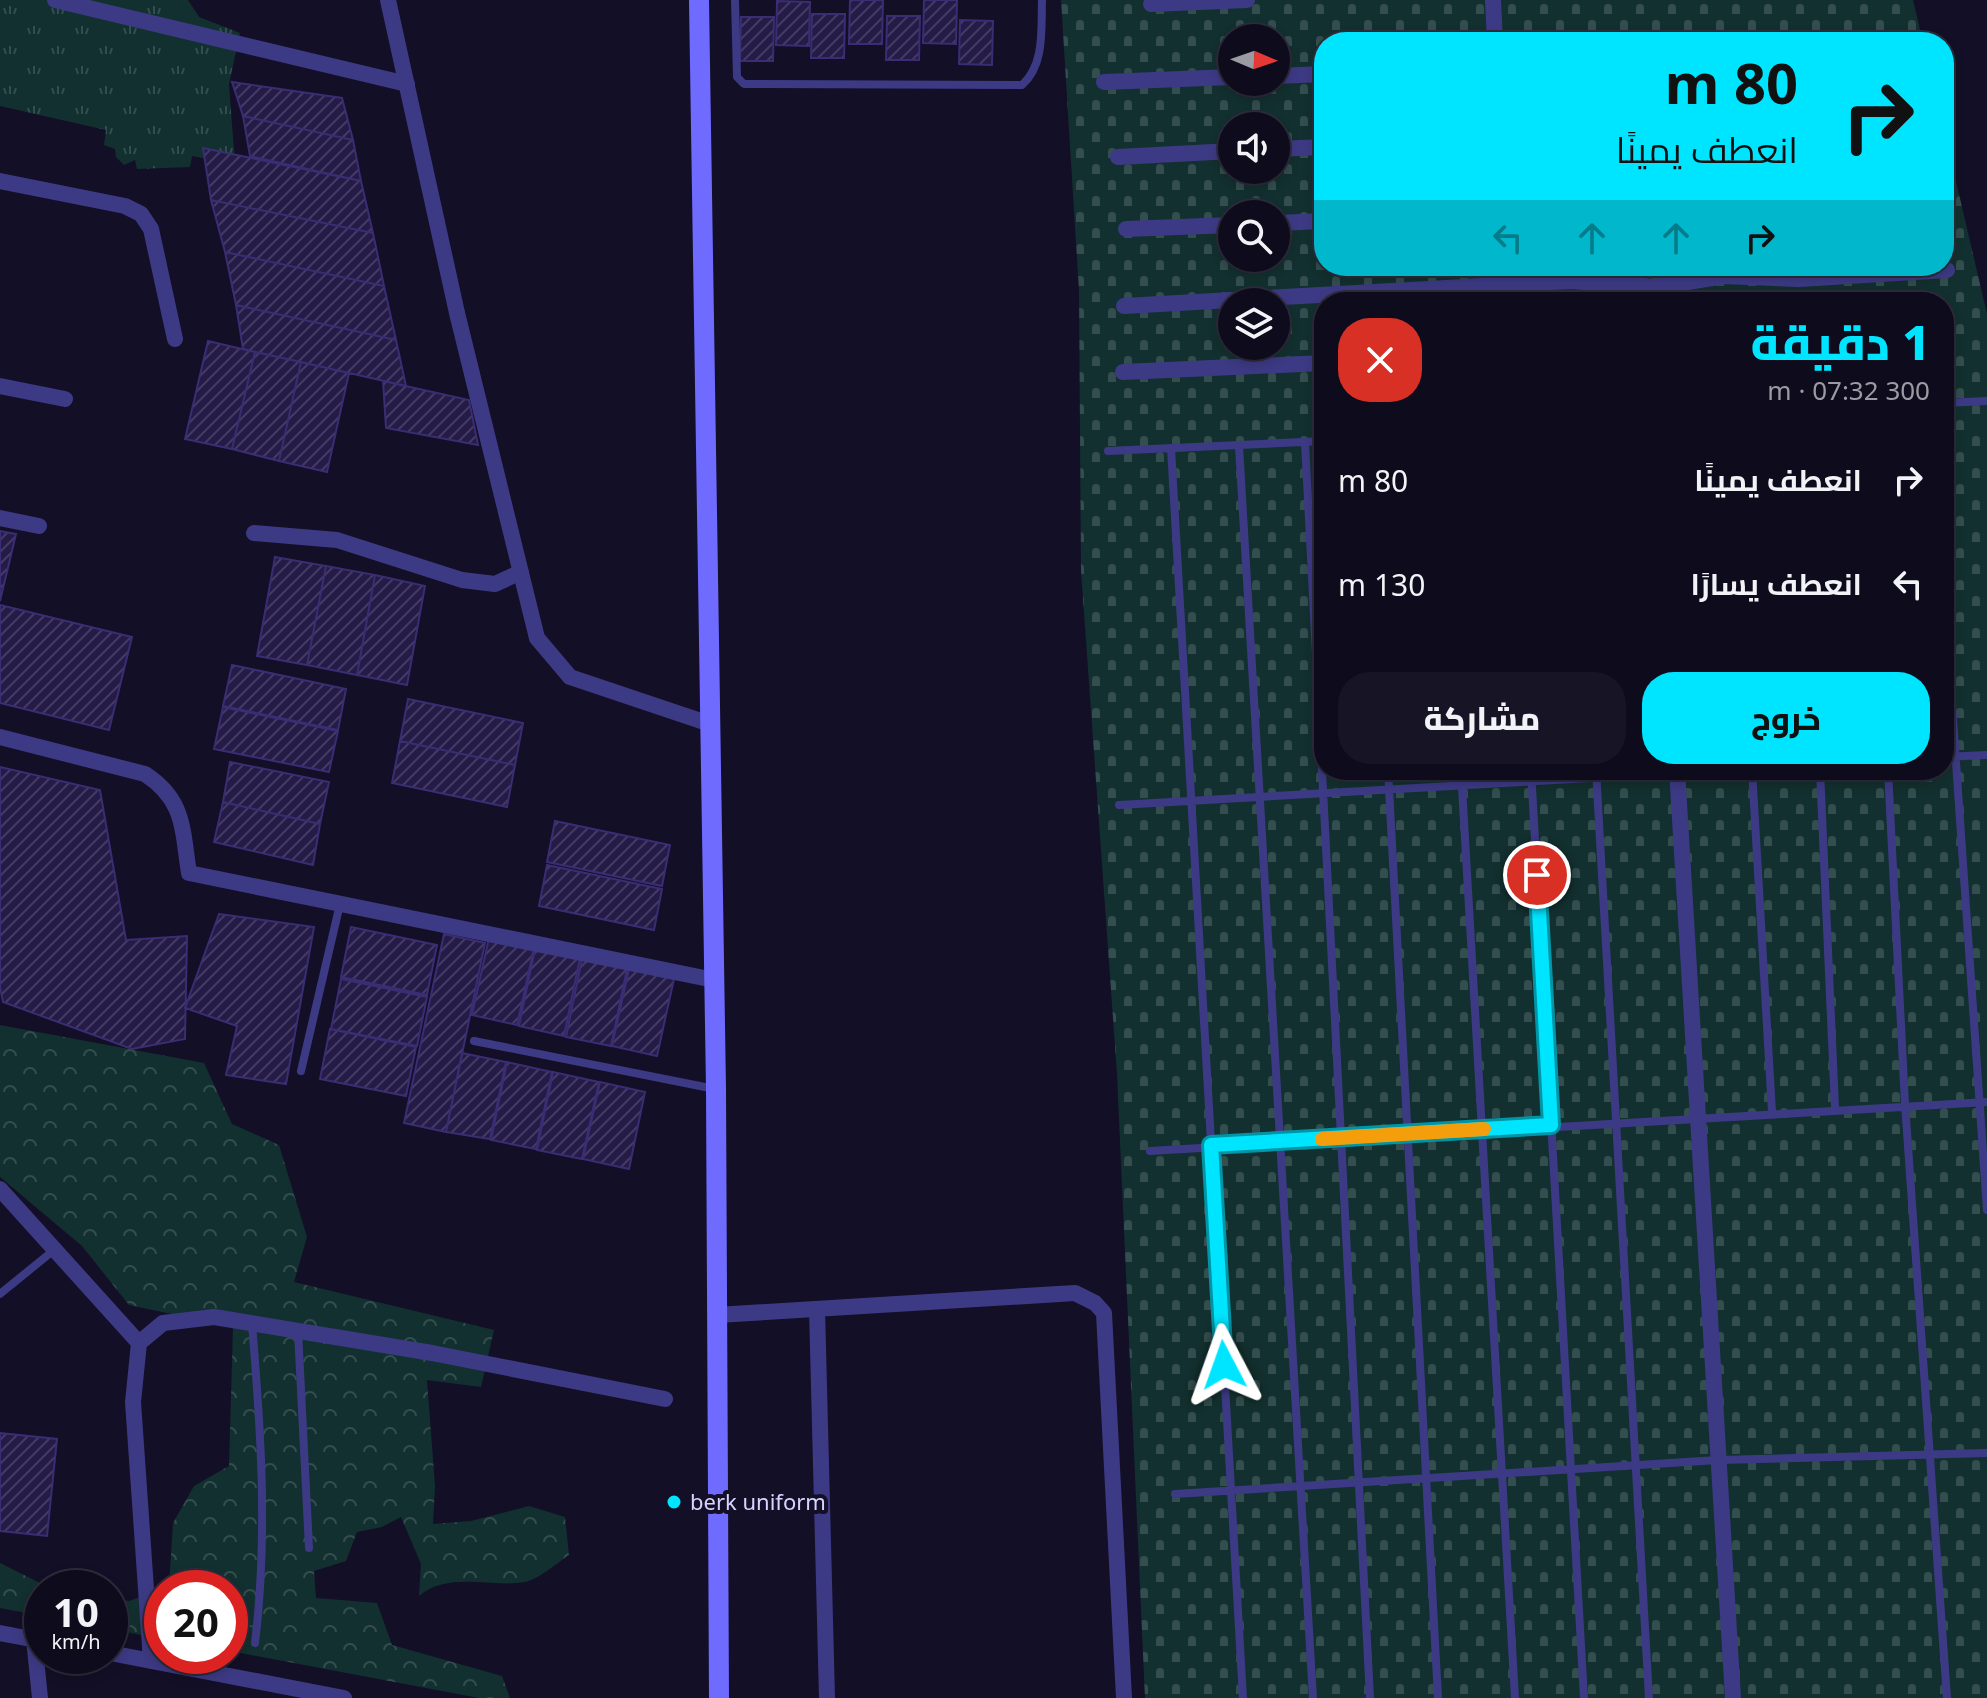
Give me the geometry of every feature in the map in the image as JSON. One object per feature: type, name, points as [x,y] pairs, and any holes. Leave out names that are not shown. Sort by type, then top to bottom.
[{"type":"street","points":[[55,0],[407,84]]},
{"type":"street","points":[[388,0],[457,313],[537,638],[570,677],[710,724]]},
{"type":"street","points":[[699,0],[716,1089],[719,1698]]},
{"type":"street","points":[[1151,4],[1247,0]]},
{"type":"street","points":[[1493,0],[1495,32]]},
{"type":"street","points":[[1290,75],[1314,74]]},
{"type":"street","points":[[1104,82],[1218,78]]},
{"type":"street","points":[[1290,148],[1314,147]]},
{"type":"street","points":[[1118,157],[1218,152]]},
{"type":"street","points":[[0,181],[125,206],[141,214],[151,229],[175,339]]},
{"type":"street","points":[[1290,222],[1314,221]]},
{"type":"street","points":[[1126,229],[1218,226]]},
{"type":"street","points":[[1516,292],[1570,281],[1657,287],[1724,276],[1799,279],[1848,276]]},
{"type":"street","points":[[1124,306],[1314,300]]},
{"type":"street","points":[[1123,372],[1314,363]]},
{"type":"street","points":[[0,386],[65,399]]},
{"type":"street","points":[[0,518],[39,526]]},
{"type":"street","points":[[254,533],[337,540],[462,580],[495,584],[521,572]]},
{"type":"street","points":[[0,737],[145,774],[163,786],[175,800],[189,873],[714,980]]},
{"type":"street","points":[[1677,780],[1733,1698]]},
{"type":"street","points":[[0,1189],[139,1343]]},
{"type":"street","points":[[717,1315],[1075,1293],[1095,1303],[1104,1313],[1124,1698]]},
{"type":"street","points":[[817,1309],[827,1698]]},
{"type":"street","points":[[145,1570],[133,1402],[139,1343],[163,1323],[214,1317],[432,1353],[665,1399]]},
{"type":"street","points":[[0,1633],[24,1637]]},
{"type":"street","points":[[39,1674],[40,1698]]},
{"type":"street","points":[[219,1674],[344,1698]]},
{"type":"lane","points":[[735,0],[737,77],[744,84],[914,85],[1022,85],[1033,75],[1041,46],[1042,0]]},
{"type":"lane","points":[[1954,403],[1987,401]]},
{"type":"lane","points":[[1305,442],[1314,618]]},
{"type":"lane","points":[[1108,451],[1314,442]]},
{"type":"lane","points":[[1239,446],[1313,1698]]},
{"type":"lane","points":[[1171,448],[1243,1698]]},
{"type":"lane","points":[[1987,755],[1954,757],[1984,1102],[1987,1210]]},
{"type":"lane","points":[[1322,780],[1370,1698]]},
{"type":"lane","points":[[1388,780],[1438,1698]]},
{"type":"lane","points":[[1462,780],[1515,1698]]},
{"type":"lane","points":[[1119,805],[1541,780]]},
{"type":"lane","points":[[1596,780],[1649,1698]]},
{"type":"lane","points":[[1753,780],[1772,1112]]},
{"type":"lane","points":[[1820,780],[1835,1108]]},
{"type":"lane","points":[[1889,780],[1905,1104],[1947,1698]]},
{"type":"lane","points":[[1532,781],[1584,1698]]},
{"type":"lane","points":[[301,1071],[340,903]]},
{"type":"lane","points":[[474,1041],[716,1089]]},
{"type":"lane","points":[[1150,1151],[1835,1108],[1984,1102]]},
{"type":"lane","points":[[0,1294],[55,1249]]},
{"type":"lane","points":[[252,1324],[262,1444],[264,1576],[255,1643]]},
{"type":"lane","points":[[298,1330],[309,1548]]},
{"type":"lane","points":[[1175,1494],[1718,1460],[1931,1452],[1987,1453]]},
{"type":"green space","points":[[0,0],[188,0],[199,17],[240,33],[229,84],[235,164],[192,156],[190,167],[137,169],[135,160],[124,165],[116,157],[115,149],[104,145],[106,130],[0,106]]},
{"type":"green space","points":[[1061,0],[1913,0],[1921,32],[1314,32],[1314,276],[1954,276],[1954,173],[1987,314],[1987,1698],[1145,1698],[1117,1074],[1081,571],[1079,291]]},
{"type":"green space","points":[[0,1025],[204,1063],[232,1124],[279,1145],[307,1237],[294,1282],[494,1330],[481,1387],[427,1380],[435,1486],[433,1524],[471,1521],[529,1506],[565,1517],[569,1555],[525,1582],[456,1582],[431,1588],[419,1596],[421,1564],[401,1517],[382,1527],[357,1532],[346,1561],[314,1571],[316,1598],[377,1603],[392,1645],[502,1676],[510,1698],[479,1698],[248,1654],[248,1570],[170,1570],[173,1523],[194,1486],[229,1466],[233,1327],[129,1305],[82,1246],[0,1177]]},
{"type":"green space","points":[[0,1563],[24,1575],[24,1613],[0,1608]]},
{"type":"green space","points":[[144,1596],[144,1636],[128,1632],[129,1601]]},
{"type":"building","points":[[850,0],[883,0],[882,44],[849,44]]},
{"type":"building","points":[[924,0],[957,0],[956,44],[923,43]]},
{"type":"building","points":[[777,1],[810,2],[809,46],[776,45]]},
{"type":"building","points":[[812,14],[845,14],[844,58],[811,58]]},
{"type":"building","points":[[887,16],[920,16],[919,60],[886,60]]},
{"type":"building","points":[[741,17],[774,17],[773,61],[740,61]]},
{"type":"building","points":[[960,20],[993,21],[992,65],[959,64]]},
{"type":"building","points":[[232,82],[342,98],[353,140],[243,116]]},
{"type":"building","points":[[243,116],[353,140],[361,181],[250,156]]},
{"type":"building","points":[[203,148],[361,181],[373,233],[211,200]]},
{"type":"building","points":[[211,200],[373,233],[384,286],[225,252]]},
{"type":"building","points":[[225,252],[384,286],[396,340],[236,305]]},
{"type":"building","points":[[236,305],[396,340],[406,386],[243,349]]},
{"type":"building","points":[[208,341],[255,352],[232,449],[185,439]]},
{"type":"building","points":[[255,352],[301,362],[279,461],[232,449]]},
{"type":"building","points":[[301,362],[349,373],[327,472],[279,461]]},
{"type":"building","points":[[383,381],[469,400],[478,445],[386,428]]},
{"type":"building","points":[[0,531],[16,534],[0,601]]},
{"type":"building","points":[[275,557],[326,566],[307,665],[257,656]]},
{"type":"building","points":[[326,566],[375,575],[357,675],[307,665]]},
{"type":"building","points":[[375,575],[425,586],[407,685],[357,675]]},
{"type":"building","points":[[0,605],[132,637],[109,730],[0,703]]},
{"type":"building","points":[[232,665],[346,689],[338,730],[223,706]]},
{"type":"building","points":[[408,699],[523,723],[515,765],[400,741]]},
{"type":"building","points":[[223,707],[338,731],[329,772],[214,749]]},
{"type":"building","points":[[400,741],[515,765],[507,807],[392,783]]},
{"type":"building","points":[[230,762],[329,782],[320,824],[223,802]]},
{"type":"building","points":[[0,767],[100,790],[126,940],[187,936],[185,1039],[132,1049],[3,1002],[0,987]]},
{"type":"building","points":[[223,802],[320,824],[313,865],[214,842]]},
{"type":"building","points":[[555,821],[670,845],[662,886],[547,862]]},
{"type":"building","points":[[547,865],[662,889],[654,930],[539,906]]},
{"type":"building","points":[[219,914],[314,927],[286,1084],[226,1075],[237,1026],[185,1008]]},
{"type":"building","points":[[351,927],[437,945],[427,995],[341,977]]},
{"type":"building","points":[[444,934],[485,943],[446,1132],[404,1123]]},
{"type":"building","points":[[489,938],[534,948],[517,1025],[472,1015]]},
{"type":"building","points":[[535,949],[580,958],[564,1036],[519,1026]]},
{"type":"building","points":[[582,959],[627,969],[611,1046],[566,1037]]},
{"type":"building","points":[[629,969],[674,979],[657,1056],[612,1046]]},
{"type":"building","points":[[341,979],[427,997],[417,1046],[331,1029]]},
{"type":"building","points":[[330,1029],[416,1047],[406,1096],[320,1079]]},
{"type":"building","points":[[462,1053],[506,1062],[490,1139],[446,1132]]},
{"type":"building","points":[[507,1062],[552,1072],[536,1149],[491,1140]]},
{"type":"building","points":[[553,1072],[599,1082],[582,1159],[537,1150]]},
{"type":"building","points":[[600,1082],[645,1092],[629,1169],[583,1159]]},
{"type":"building","points":[[0,1433],[57,1439],[47,1536],[0,1531]]},
{"type":"slow traffic","points":[[1322,1139],[1484,1129]]},
{"type":"place","name":"berk uniform","points":[[674,1502]]},
{"type":"route","points":[[1224,1365],[1211,1145],[1551,1125],[1537,875]]}]
